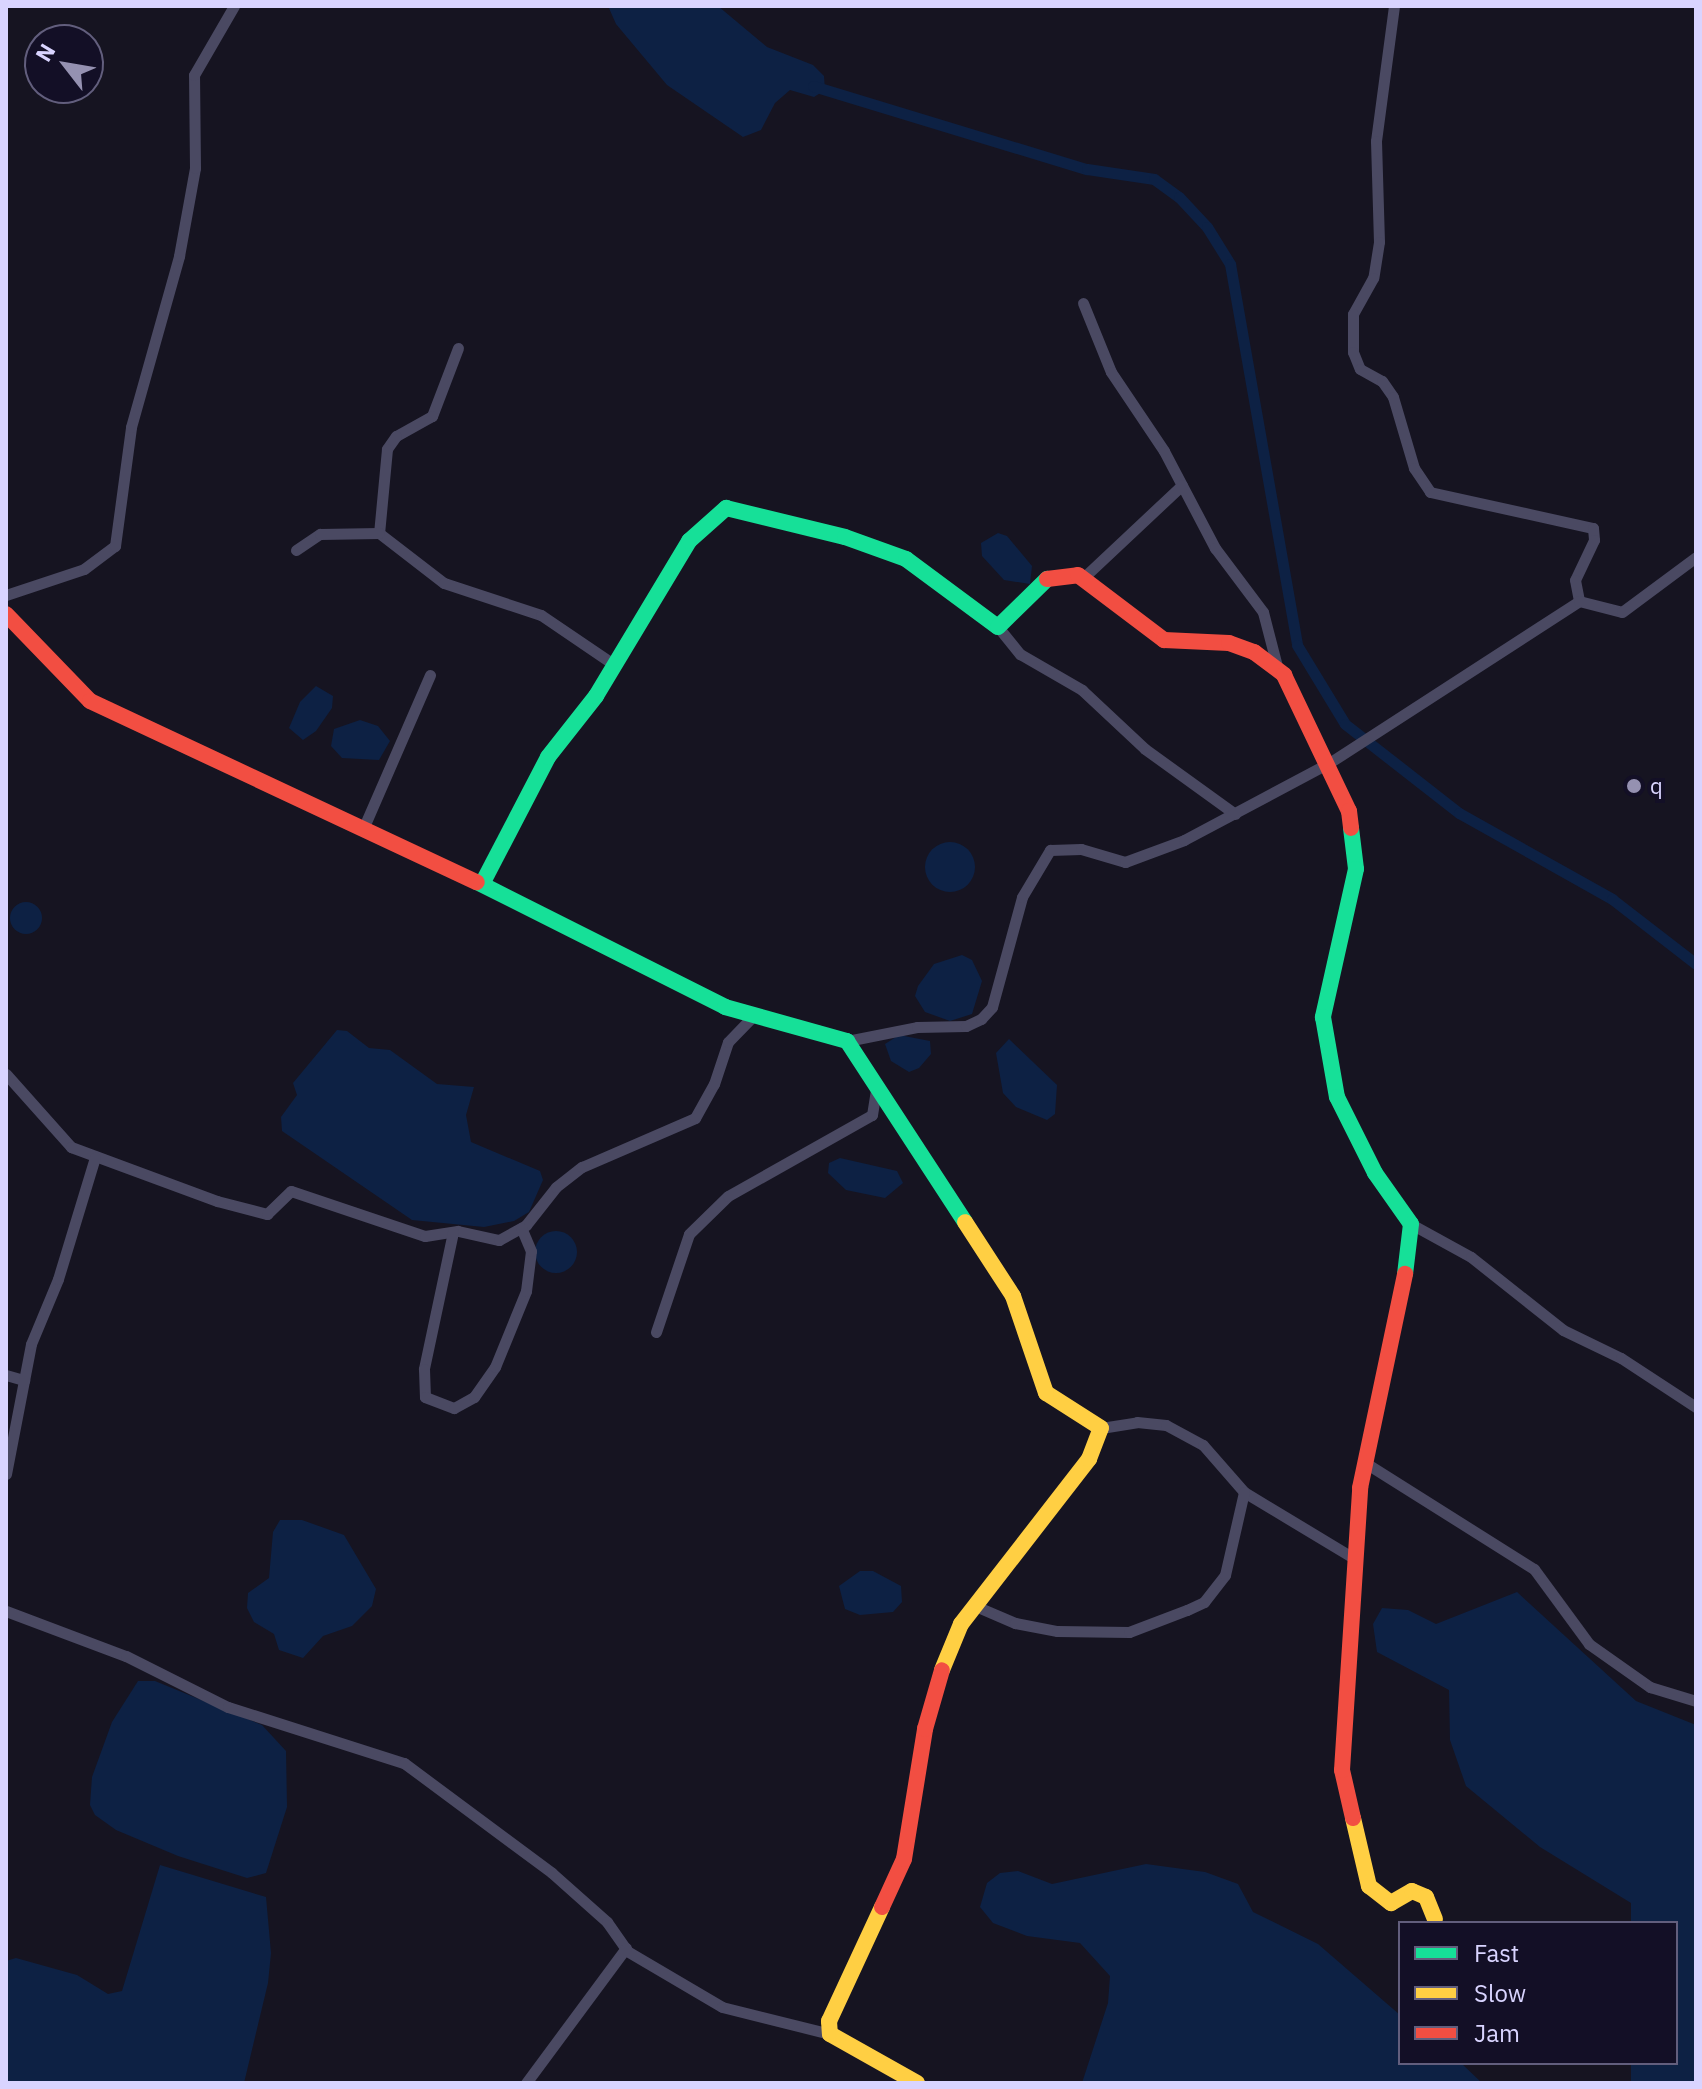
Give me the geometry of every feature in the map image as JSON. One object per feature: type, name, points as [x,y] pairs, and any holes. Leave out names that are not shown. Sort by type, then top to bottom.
[{"type":"street","points":[[1394,6],[1376,141],[1379,242],[1373,278],[1353,314],[1353,352],[1360,369],[1382,381],[1393,397],[1414,468],[1430,492],[1593,528],[1594,540],[1575,580],[1579,601]]},
{"type":"street","points":[[6,595],[84,569],[115,546],[131,427],[179,256],[195,168],[194,75],[231,7]]},
{"type":"street","points":[[1083,303],[1111,372],[1182,485],[1215,548],[1263,612],[1278,670],[1329,763],[1349,811],[1356,869],[1323,1017],[1337,1097],[1375,1173],[1411,1224],[1471,1257],[1563,1330],[1621,1358],[1696,1407]]},
{"type":"street","points":[[379,533],[387,449],[396,436],[432,416],[458,348]]},
{"type":"street","points":[[1082,579],[1182,485]]},
{"type":"street","points":[[482,884],[548,757],[596,696],[689,541],[726,508],[845,537],[906,559],[998,627],[1020,654],[1082,690],[1145,749],[1235,814]]},
{"type":"street","points":[[296,550],[320,534],[379,533],[444,583],[541,615],[613,664]]},
{"type":"street","points":[[6,614],[90,701],[482,884],[753,1016],[847,1041],[917,1027],[966,1026],[981,1019],[992,1007],[1022,897],[1050,850],[1067,848],[1137,860],[1235,814],[1329,763],[1579,601],[1622,612],[1696,557]]},
{"type":"street","points":[[998,627],[1039,583],[1057,574],[1082,579],[1164,640],[1229,643],[1254,652],[1278,670]]},
{"type":"street","points":[[363,829],[430,675]]},
{"type":"street","points":[[6,1074],[71,1147],[95,1157],[267,1214],[291,1191],[425,1236],[453,1232],[499,1240],[521,1228],[556,1187],[582,1167],[695,1118],[714,1084],[728,1042],[753,1016]]},
{"type":"street","points":[[847,1041],[877,1084],[902,1131],[1013,1296],[1046,1393],[1101,1428],[1137,1422],[1166,1425],[1203,1445],[1244,1492],[1355,1559]]},
{"type":"street","points":[[656,1332],[681,1250],[705,1216],[728,1196],[872,1115],[877,1084]]},
{"type":"street","points":[[6,1474],[31,1344],[58,1279],[95,1157]]},
{"type":"street","points":[[1411,1224],[1402,1298],[1364,1462],[1342,1770],[1369,1886],[1391,1903],[1412,1891],[1426,1897],[1435,1919]]},
{"type":"street","points":[[453,1232],[424,1369],[425,1397],[454,1408],[474,1397],[495,1367],[526,1291],[531,1251],[521,1228]]},
{"type":"street","points":[[6,1375],[24,1380]]},
{"type":"street","points":[[830,2034],[840,1988],[904,1859],[939,1677],[973,1605],[1089,1459],[1101,1428]]},
{"type":"street","points":[[1364,1462],[1534,1569],[1589,1644],[1650,1687],[1696,1701]]},
{"type":"street","points":[[973,1605],[1015,1623],[1057,1631],[1129,1632],[1187,1610],[1204,1602],[1225,1575],[1244,1492]]},
{"type":"street","points":[[6,1611],[126,1656],[228,1707],[404,1763],[552,1873],[607,1922],[626,1948],[708,2001],[830,2034],[917,2083]]},
{"type":"street","points":[[526,2083],[626,1948]]},
{"type":"water","points":[[608,6],[718,6],[767,47],[813,65],[824,76],[825,90],[814,97],[790,90],[775,103],[761,130],[743,137],[667,85],[616,24]]},
{"type":"water","points":[[998,533],[1007,536],[1032,566],[1030,584],[1004,580],[982,556],[981,543]]},
{"type":"water","points":[[316,686],[333,696],[332,708],[316,731],[303,740],[289,728],[300,702]]},
{"type":"water","points":[[360,720],[378,726],[390,741],[379,760],[342,758],[331,746],[334,729]]},
{"type":"water","points":[[950,842],[968,849],[975,867],[968,885],[950,892],[932,885],[925,867],[932,849]]},
{"type":"water","points":[[26,902],[38,906],[42,918],[38,930],[26,934],[14,930],[10,918],[14,906]]},
{"type":"water","points":[[962,955],[972,960],[982,981],[972,1014],[950,1021],[925,1012],[915,996],[918,986],[934,964]]},
{"type":"water","points":[[337,1030],[347,1031],[369,1048],[390,1050],[437,1084],[474,1087],[466,1115],[471,1142],[540,1171],[543,1180],[529,1212],[514,1221],[484,1227],[412,1220],[282,1131],[281,1117],[297,1095],[293,1083]]},
{"type":"water","points":[[899,1035],[930,1041],[931,1054],[919,1068],[909,1072],[891,1061],[885,1044]]},
{"type":"water","points":[[1009,1039],[1057,1085],[1055,1114],[1047,1120],[1016,1107],[1003,1093],[996,1053]]},
{"type":"water","points":[[840,1158],[897,1171],[903,1183],[885,1198],[846,1190],[828,1173],[829,1163]]},
{"type":"water","points":[[556,1231],[571,1237],[577,1252],[571,1267],[556,1273],[541,1267],[535,1252],[541,1237]]},
{"type":"water","points":[[280,1520],[302,1520],[344,1535],[376,1589],[372,1606],[352,1626],[323,1636],[303,1658],[279,1650],[274,1634],[254,1622],[247,1608],[248,1593],[269,1578],[273,1532]]},
{"type":"water","points":[[860,1571],[873,1571],[901,1586],[902,1602],[893,1612],[860,1615],[845,1609],[839,1586]]},
{"type":"water","points":[[1517,1592],[1636,1701],[1696,1725],[1696,2083],[1631,2083],[1631,2065],[1678,2065],[1678,1921],[1631,1921],[1631,1903],[1540,1847],[1466,1786],[1450,1740],[1449,1690],[1377,1652],[1373,1624],[1382,1608],[1408,1610],[1436,1624]]},
{"type":"water","points":[[138,1681],[155,1681],[262,1725],[286,1751],[287,1807],[266,1873],[247,1878],[178,1856],[116,1830],[95,1815],[90,1805],[92,1777],[112,1722]]},
{"type":"water","points":[[1146,1864],[1205,1872],[1238,1884],[1253,1912],[1318,1944],[1398,2013],[1398,2065],[1463,2065],[1482,2083],[1082,2083],[1108,2003],[1110,1976],[1080,1943],[1027,1936],[993,1923],[980,1907],[987,1883],[1000,1873],[1018,1871],[1052,1884]]},
{"type":"water","points":[[160,1865],[266,1897],[271,1953],[268,1983],[244,2083],[6,2083],[6,1961],[16,1958],[77,1975],[108,1994],[122,1991]]},
{"type":"waterway","points":[[813,86],[1087,169],[1154,179],[1179,197],[1207,227],[1230,264],[1297,645],[1345,724],[1459,813],[1612,899],[1696,964]]},
{"type":"traffic: fast","points":[[482,884],[548,757],[596,696],[689,541],[726,508],[845,537],[906,559],[998,627],[1047,579]]},
{"type":"traffic: fast","points":[[1351,828],[1356,869],[1323,1017],[1337,1097],[1375,1173],[1411,1224],[1405,1274]]},
{"type":"traffic: fast","points":[[477,882],[725,1007],[847,1041],[965,1222]]},
{"type":"traffic: slow","points":[[942,1670],[961,1624],[1089,1459],[1101,1428],[1046,1393],[1013,1296],[965,1222]]},
{"type":"traffic: slow","points":[[1353,1818],[1369,1886],[1391,1903],[1412,1891],[1426,1897],[1435,1919]]},
{"type":"traffic: slow","points":[[882,1907],[829,2021],[830,2034],[917,2083]]},
{"type":"traffic: jam","points":[[1047,579],[1078,575],[1164,640],[1229,643],[1254,652],[1284,675],[1349,811],[1351,828]]},
{"type":"traffic: jam","points":[[6,614],[90,701],[477,882]]},
{"type":"traffic: jam","points":[[1353,1818],[1342,1770],[1360,1488],[1405,1274]]},
{"type":"traffic: jam","points":[[882,1907],[904,1859],[925,1729],[942,1670]]},
{"type":"place","name":"q","points":[[1634,786]]}]
